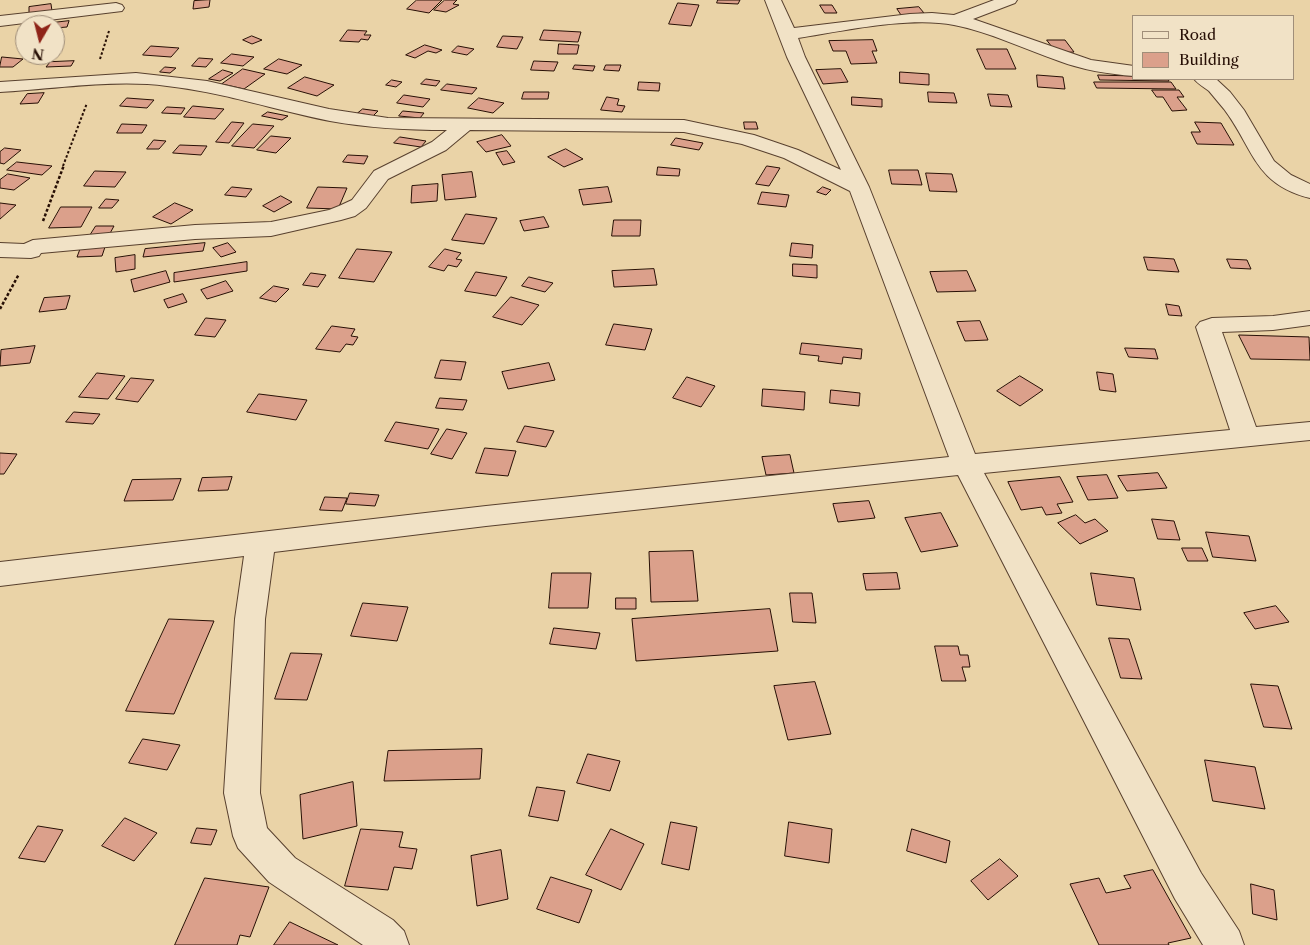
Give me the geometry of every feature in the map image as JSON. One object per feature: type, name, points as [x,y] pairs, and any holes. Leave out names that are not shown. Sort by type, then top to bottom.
[{"type":"street","points":[[773,0],[796,57],[859,187],[966,465],[1188,886],[1225,945]]},
{"type":"street","points":[[956,20],[1009,0]]},
{"type":"street","points":[[0,15],[24,3]]},
{"type":"street","points":[[0,21],[116,8]]},
{"type":"street","points":[[788,34],[864,23],[931,17],[956,20],[987,29],[1098,68],[1132,71]]},
{"type":"street","points":[[0,87],[136,78],[208,86],[329,115],[388,124],[574,124],[693,128],[748,139],[791,154],[859,187]]},
{"type":"street","points":[[1205,80],[1217,88],[1250,135],[1268,166],[1284,179],[1310,192]]},
{"type":"street","points":[[0,250],[32,249],[195,232],[271,229],[348,211],[359,204],[382,175],[439,146],[466,124]]},
{"type":"street","points":[[1246,437],[1208,328],[1212,325],[1273,323],[1310,318]]},
{"type":"street","points":[[0,574],[486,516],[966,465],[1310,432]]},
{"type":"street","points":[[261,543],[250,619],[242,793],[251,836],[282,870],[379,933],[390,945]]},
{"type":"path","points":[[0,309],[32,249],[96,80],[96,70],[116,8]]},
{"type":"building","points":[[210,0],[209,7],[193,9],[194,1]]},
{"type":"building","points":[[417,0],[442,0],[429,13],[407,9]]},
{"type":"building","points":[[445,0],[457,0],[453,4],[459,5],[446,12],[434,10]]},
{"type":"building","points":[[718,0],[740,0],[738,4],[717,3]]},
{"type":"building","points":[[678,3],[699,5],[691,26],[669,24]]},
{"type":"building","points":[[51,4],[52,11],[29,14],[29,7]]},
{"type":"building","points":[[820,5],[832,5],[837,13],[825,13]]},
{"type":"building","points":[[919,7],[924,13],[901,15],[897,9]]},
{"type":"building","points":[[65,21],[69,21],[67,27],[65,27]]},
{"type":"building","points":[[348,30],[367,31],[364,35],[371,35],[368,40],[361,39],[359,42],[340,41]]},
{"type":"building","points":[[544,30],[581,32],[578,42],[540,40]]},
{"type":"building","points":[[252,36],[262,40],[252,44],[243,40]]},
{"type":"building","points":[[503,36],[523,37],[517,49],[497,47]]},
{"type":"building","points":[[873,40],[877,51],[872,51],[877,63],[851,64],[846,51],[833,51],[829,41]]},
{"type":"building","points":[[1047,40],[1065,40],[1074,52],[1057,53]]},
{"type":"building","points":[[559,44],[579,45],[577,54],[558,54]]},
{"type":"building","points":[[425,45],[442,50],[436,53],[428,51],[415,58],[406,55]]},
{"type":"building","points":[[151,46],[179,48],[171,57],[143,55]]},
{"type":"building","points":[[458,46],[474,49],[467,55],[452,52]]},
{"type":"building","points":[[977,49],[1007,49],[1016,69],[986,69]]},
{"type":"building","points":[[232,54],[254,57],[243,66],[221,63]]},
{"type":"building","points":[[2,57],[15,58],[16,65],[13,67],[0,67]]},
{"type":"building","points":[[199,58],[213,59],[206,67],[192,66]]},
{"type":"building","points":[[279,59],[302,65],[287,74],[264,69]]},
{"type":"building","points":[[65,61],[74,61],[71,66],[46,67],[48,65],[65,65]]},
{"type":"building","points":[[534,61],[558,62],[554,71],[531,70]]},
{"type":"building","points":[[575,65],[595,66],[593,71],[573,69]]},
{"type":"building","points":[[606,65],[621,65],[619,71],[604,70]]},
{"type":"building","points":[[165,67],[176,68],[170,73],[160,72]]},
{"type":"building","points":[[243,69],[265,74],[244,89],[222,84]]},
{"type":"building","points":[[841,69],[848,82],[823,84],[816,70]]},
{"type":"building","points":[[223,70],[233,73],[220,81],[209,79]]},
{"type":"building","points":[[900,72],[929,74],[929,85],[900,83]]},
{"type":"building","points":[[1037,75],[1063,77],[1065,89],[1038,87]]},
{"type":"building","points":[[1098,75],[1132,76],[1132,80],[1169,81],[1100,80]]},
{"type":"building","points":[[305,77],[334,85],[317,96],[288,88]]},
{"type":"building","points":[[426,79],[440,81],[436,86],[421,84]]},
{"type":"building","points":[[392,80],[402,82],[396,87],[386,85]]},
{"type":"building","points":[[639,82],[660,83],[659,91],[638,90]]},
{"type":"building","points":[[1094,82],[1171,82],[1176,89],[1097,88]]},
{"type":"building","points":[[447,84],[477,88],[472,94],[441,90]]},
{"type":"building","points":[[1152,90],[1179,90],[1184,97],[1177,97],[1187,110],[1172,111],[1163,97],[1157,97]]},
{"type":"building","points":[[524,92],[549,92],[548,99],[522,99]]},
{"type":"building","points":[[928,92],[954,93],[957,103],[929,102]]},
{"type":"building","points":[[44,93],[38,103],[20,104],[27,94]]},
{"type":"building","points":[[988,94],[1008,95],[1012,107],[991,106]]},
{"type":"building","points":[[404,95],[430,99],[423,107],[397,103]]},
{"type":"building","points":[[607,97],[619,99],[617,105],[625,106],[622,112],[601,110]]},
{"type":"building","points":[[852,97],[882,99],[882,107],[852,105]]},
{"type":"building","points":[[127,98],[154,100],[147,108],[120,106]]},
{"type":"building","points":[[479,98],[504,103],[493,113],[468,108]]},
{"type":"building","points":[[193,106],[224,109],[215,119],[184,117]]},
{"type":"building","points":[[167,107],[185,108],[181,114],[162,113]]},
{"type":"building","points":[[363,109],[378,111],[373,116],[358,113]]},
{"type":"building","points":[[403,111],[424,113],[420,118],[399,116]]},
{"type":"building","points":[[268,112],[288,116],[282,120],[262,116]]},
{"type":"building","points":[[232,122],[244,123],[229,143],[216,142]]},
{"type":"building","points":[[744,122],[756,122],[758,129],[745,129]]},
{"type":"building","points":[[1195,122],[1221,123],[1234,145],[1197,144],[1191,132],[1200,132]]},
{"type":"building","points":[[122,124],[147,125],[142,133],[117,133]]},
{"type":"building","points":[[253,124],[274,126],[254,148],[232,146]]},
{"type":"building","points":[[502,135],[511,146],[486,152],[477,142]]},
{"type":"building","points":[[271,136],[291,138],[276,153],[257,150]]},
{"type":"building","points":[[400,137],[426,141],[421,147],[394,143]]},
{"type":"building","points":[[676,138],[703,143],[699,150],[671,145]]},
{"type":"building","points":[[154,140],[166,141],[159,149],[147,149]]},
{"type":"building","points":[[180,145],[207,146],[201,155],[173,153]]},
{"type":"building","points":[[5,148],[21,150],[4,164],[0,163],[0,152]]},
{"type":"building","points":[[566,149],[583,159],[564,167],[548,157]]},
{"type":"building","points":[[507,151],[515,162],[503,165],[496,153]]},
{"type":"building","points":[[348,155],[368,156],[364,164],[343,162]]},
{"type":"building","points":[[17,162],[52,166],[42,175],[7,170]]},
{"type":"building","points":[[767,166],[780,168],[769,186],[756,184]]},
{"type":"building","points":[[658,167],[680,169],[679,176],[657,175]]},
{"type":"building","points":[[889,170],[918,170],[922,185],[892,184]]},
{"type":"building","points":[[95,171],[126,172],[115,187],[84,186]]},
{"type":"building","points":[[472,172],[476,197],[445,200],[442,175]]},
{"type":"building","points":[[926,173],[952,174],[957,192],[930,191]]},
{"type":"building","points":[[8,174],[30,178],[14,190],[0,188],[0,180]]},
{"type":"building","points":[[438,184],[437,201],[411,203],[412,186]]},
{"type":"building","points":[[232,187],[252,189],[246,197],[225,195]]},
{"type":"building","points":[[318,187],[347,188],[338,209],[307,208]]},
{"type":"building","points":[[608,187],[612,202],[583,205],[579,190]]},
{"type":"building","points":[[823,187],[831,190],[826,195],[817,192]]},
{"type":"building","points":[[762,192],[789,195],[786,207],[758,204]]},
{"type":"building","points":[[281,196],[292,202],[274,212],[263,206]]},
{"type":"building","points":[[106,199],[119,200],[112,208],[99,208]]},
{"type":"building","points":[[0,203],[16,205],[0,219]]},
{"type":"building","points":[[175,203],[193,210],[171,224],[153,217]]},
{"type":"building","points":[[61,207],[92,207],[81,227],[49,228]]},
{"type":"building","points":[[466,214],[497,218],[484,244],[452,240]]},
{"type":"building","points":[[544,217],[549,227],[524,231],[520,221]]},
{"type":"building","points":[[614,220],[641,220],[640,236],[612,236]]},
{"type":"building","points":[[96,226],[114,226],[108,237],[89,237]]},
{"type":"building","points":[[205,243],[203,251],[143,257],[145,249]]},
{"type":"building","points":[[228,243],[236,252],[221,257],[213,248]]},
{"type":"building","points":[[792,243],[813,245],[812,258],[790,256]]},
{"type":"building","points":[[105,247],[102,256],[77,257],[80,249]]},
{"type":"building","points":[[357,249],[392,252],[374,282],[339,278]]},
{"type":"building","points":[[445,249],[461,253],[456,259],[462,260],[457,267],[448,265],[444,271],[429,267]]},
{"type":"building","points":[[135,255],[135,269],[116,272],[115,258]]},
{"type":"building","points":[[1144,257],[1174,259],[1179,272],[1148,270]]},
{"type":"building","points":[[1227,259],[1247,260],[1251,269],[1231,268]]},
{"type":"building","points":[[247,262],[247,271],[174,282],[174,273]]},
{"type":"building","points":[[793,264],[817,265],[817,278],[793,276]]},
{"type":"building","points":[[654,269],[657,285],[614,287],[612,271]]},
{"type":"building","points":[[166,271],[170,282],[134,292],[131,280]]},
{"type":"building","points":[[967,271],[976,291],[937,292],[930,272]]},
{"type":"building","points":[[476,272],[507,277],[496,296],[465,291]]},
{"type":"building","points":[[311,273],[326,275],[318,287],[303,285]]},
{"type":"building","points":[[529,277],[553,283],[545,292],[522,286]]},
{"type":"building","points":[[226,281],[233,291],[207,299],[201,290]]},
{"type":"building","points":[[274,286],[289,289],[276,302],[260,298]]},
{"type":"building","points":[[183,294],[187,302],[168,308],[164,300]]},
{"type":"building","points":[[70,296],[66,309],[39,312],[44,298]]},
{"type":"building","points":[[511,297],[539,305],[522,325],[493,317]]},
{"type":"building","points":[[1166,304],[1179,306],[1182,316],[1169,315]]},
{"type":"building","points":[[206,318],[226,320],[215,337],[195,335]]},
{"type":"building","points":[[980,321],[988,340],[965,341],[957,322]]},
{"type":"building","points":[[614,324],[652,329],[645,350],[606,345]]},
{"type":"building","points":[[332,326],[355,329],[351,336],[358,337],[353,345],[346,344],[340,352],[316,349]]},
{"type":"building","points":[[1239,335],[1309,337],[1310,360],[1251,359]]},
{"type":"building","points":[[802,343],[862,349],[861,359],[843,357],[842,364],[818,361],[819,356],[800,354]]},
{"type":"building","points":[[35,346],[30,363],[0,366],[1,350]]},
{"type":"building","points":[[1125,348],[1155,349],[1158,359],[1129,357]]},
{"type":"building","points":[[441,360],[466,362],[461,380],[435,378]]},
{"type":"building","points":[[549,363],[555,380],[508,389],[502,372]]},
{"type":"building","points":[[1097,372],[1113,374],[1116,392],[1100,390]]},
{"type":"building","points":[[97,373],[125,376],[108,399],[79,397]]},
{"type":"building","points":[[1020,376],[1043,390],[1020,406],[997,391]]},
{"type":"building","points":[[687,377],[715,386],[701,407],[673,398]]},
{"type":"building","points":[[131,378],[154,380],[138,402],[116,399]]},
{"type":"building","points":[[763,389],[805,392],[804,410],[762,406]]},
{"type":"building","points":[[831,390],[860,393],[859,406],[830,403]]},
{"type":"building","points":[[259,394],[307,400],[296,420],[247,412]]},
{"type":"building","points":[[440,398],[467,400],[463,410],[436,408]]},
{"type":"building","points":[[74,412],[100,414],[93,424],[66,422]]},
{"type":"building","points":[[396,422],[439,429],[428,449],[385,441]]},
{"type":"building","points":[[525,426],[554,431],[546,447],[517,442]]},
{"type":"building","points":[[447,429],[467,433],[452,459],[431,454]]},
{"type":"building","points":[[485,448],[516,451],[508,476],[476,473]]},
{"type":"building","points":[[0,453],[17,454],[4,474],[0,474]]},
{"type":"building","points":[[790,455],[794,473],[766,475],[762,457]]},
{"type":"building","points":[[1158,473],[1167,488],[1127,491],[1118,476]]},
{"type":"building","points":[[1107,475],[1118,498],[1088,500],[1077,477]]},
{"type":"building","points":[[232,477],[228,490],[198,491],[202,478]]},
{"type":"building","points":[[1060,477],[1073,502],[1057,504],[1062,513],[1046,515],[1042,507],[1021,510],[1008,482]]},
{"type":"building","points":[[181,479],[173,500],[124,501],[132,480]]},
{"type":"building","points":[[350,493],[379,495],[375,506],[346,504]]},
{"type":"building","points":[[325,497],[347,498],[342,511],[320,510]]},
{"type":"building","points":[[869,501],[875,518],[838,522],[833,504]]},
{"type":"building","points":[[941,513],[958,546],[921,552],[905,518]]},
{"type":"building","points":[[1076,515],[1085,523],[1095,519],[1108,531],[1080,544],[1058,523]]},
{"type":"building","points":[[1152,519],[1174,521],[1180,540],[1158,539]]},
{"type":"building","points":[[1206,532],[1249,536],[1256,561],[1213,557]]},
{"type":"building","points":[[1182,548],[1202,548],[1208,561],[1188,561]]},
{"type":"building","points":[[693,551],[698,601],[651,602],[649,552]]},
{"type":"building","points":[[552,573],[591,573],[588,608],[549,608]]},
{"type":"building","points":[[897,573],[900,589],[866,590],[863,574]]},
{"type":"building","points":[[1091,573],[1134,578],[1141,610],[1097,605]]},
{"type":"building","points":[[790,593],[812,593],[816,623],[793,622]]},
{"type":"building","points":[[616,598],[636,598],[636,609],[616,609]]},
{"type":"building","points":[[363,603],[408,607],[397,641],[351,636]]},
{"type":"building","points":[[1276,606],[1289,622],[1255,629],[1244,613]]},
{"type":"building","points":[[770,609],[778,651],[636,661],[632,619]]},
{"type":"building","points":[[169,619],[214,621],[174,714],[126,711]]},
{"type":"building","points":[[554,628],[600,633],[596,649],[550,644]]},
{"type":"building","points":[[1109,638],[1129,639],[1142,679],[1121,678]]},
{"type":"building","points":[[935,646],[958,646],[960,655],[968,655],[970,667],[962,667],[966,681],[942,681]]},
{"type":"building","points":[[291,653],[322,654],[307,700],[275,699]]},
{"type":"building","points":[[815,682],[831,734],[788,740],[774,686]]},
{"type":"building","points":[[1251,684],[1278,686],[1292,729],[1264,727]]},
{"type":"building","points":[[143,739],[180,745],[167,770],[129,763]]},
{"type":"building","points":[[482,749],[480,779],[384,781],[388,751]]},
{"type":"building","points":[[588,754],[620,761],[610,791],[577,783]]},
{"type":"building","points":[[1205,760],[1255,767],[1265,809],[1213,801]]},
{"type":"building","points":[[353,782],[357,826],[303,839],[300,795]]},
{"type":"building","points":[[537,787],[565,791],[558,821],[529,816]]},
{"type":"building","points":[[125,818],[157,833],[134,861],[102,846]]},
{"type":"building","points":[[671,822],[697,827],[689,870],[662,864]]},
{"type":"building","points":[[789,822],[832,829],[829,863],[785,856]]},
{"type":"building","points":[[38,826],[63,830],[45,862],[19,858]]},
{"type":"building","points":[[197,828],[217,830],[211,845],[191,843]]},
{"type":"building","points":[[361,829],[403,832],[399,847],[417,849],[412,869],[394,867],[388,890],[345,886]]},
{"type":"building","points":[[611,829],[644,844],[621,890],[586,875]]},
{"type":"building","points":[[912,829],[950,841],[946,863],[907,851]]},
{"type":"building","points":[[501,850],[508,899],[477,906],[471,856]]},
{"type":"building","points":[[1000,859],[1018,876],[988,900],[971,881]]},
{"type":"building","points":[[1153,870],[1191,938],[1168,943],[1169,945],[1099,945],[1070,884],[1099,878],[1106,893],[1131,888],[1124,876]]},
{"type":"building","points":[[551,877],[592,890],[579,923],[537,909]]},
{"type":"building","points":[[205,878],[269,887],[250,937],[240,935],[237,945],[175,945]]},
{"type":"building","points":[[1251,884],[1274,890],[1277,920],[1253,914]]},
{"type":"building","points":[[290,922],[338,945],[274,945]]}]
